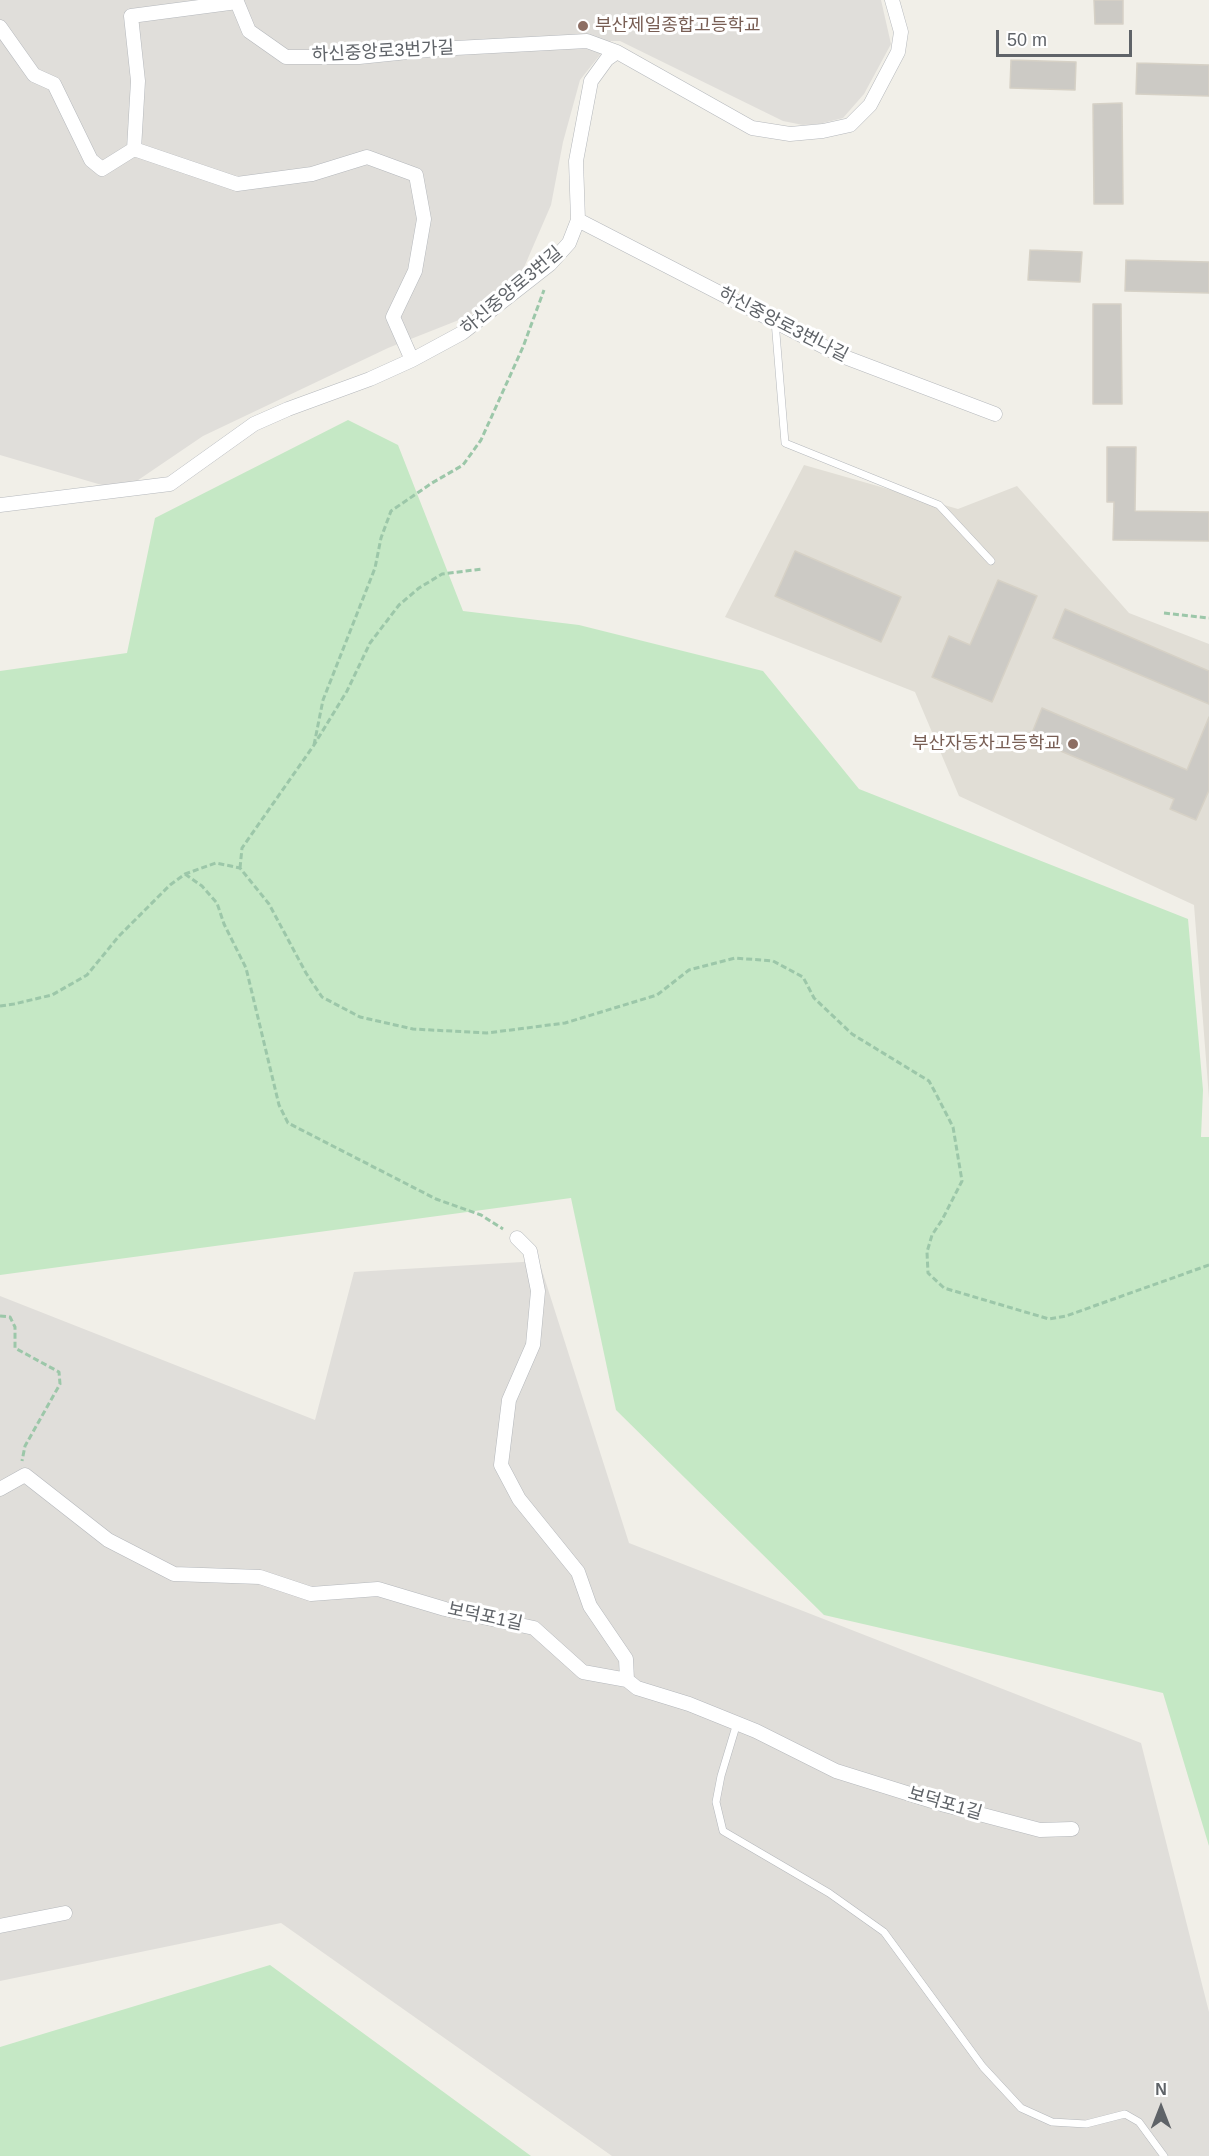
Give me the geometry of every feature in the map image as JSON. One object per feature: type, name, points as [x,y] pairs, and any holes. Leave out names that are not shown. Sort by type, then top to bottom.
[{"type":"street","points":[[617,52],[752,128],[790,134],[823,131],[850,125],[870,105],[898,52],[901,32],[892,0]]},
{"type":"street","name":"하신중앙로3번가길","points":[[134,149],[138,81],[131,16],[237,2],[249,30],[286,57],[359,57],[437,49],[588,41],[617,52]]},
{"type":"street","points":[[0,27],[34,75],[54,84],[91,160],[102,169],[134,149],[237,184],[312,174],[367,157],[416,175],[424,219],[415,271],[393,317],[412,360]]},
{"type":"street","name":"하신중앙로3번길","points":[[0,505],[170,484],[254,424],[370,379],[462,333],[548,266],[569,243],[578,220],[576,160],[591,81],[607,59],[617,52]]},
{"type":"street","name":"하신중앙로3번나길","points":[[578,220],[842,356],[995,414]]},
{"type":"street","points":[[517,1238],[530,1251],[538,1291],[533,1344],[508,1400],[501,1465],[519,1499],[579,1572],[590,1606],[626,1659],[627,1680]]},
{"type":"street","points":[[0,1489],[25,1475]]},
{"type":"street","name":"보덕포1길","points":[[25,1475],[108,1540],[174,1574],[260,1578],[311,1594],[378,1589],[445,1609],[534,1628],[583,1672],[627,1680],[637,1688],[689,1704],[736,1723],[847,1775],[945,1805],[1040,1830],[1072,1829]]},
{"type":"street","points":[[0,1926],[65,1913]]},
{"type":"lane","points":[[774,321],[784,443],[939,505],[991,561]]},
{"type":"lane","points":[[736,1723],[716,1802],[723,1831],[829,1893],[884,1932],[982,2067],[1021,2108],[1052,2122],[1086,2124],[1125,2114],[1139,2122],[1164,2156]]},
{"type":"path","points":[[314,745],[323,700],[375,568],[381,538],[392,511],[463,465],[481,440],[523,347],[546,286],[548,266]]},
{"type":"path","points":[[240,868],[242,848],[314,745],[347,691],[370,644],[399,606],[419,588],[442,574],[482,569]]},
{"type":"path","points":[[1164,613],[1209,618]]},
{"type":"path","points":[[0,1006],[52,995],[87,975],[119,936],[170,885],[185,874],[216,863],[240,868],[269,904],[306,973],[322,997],[360,1017],[413,1029],[487,1033],[565,1023],[657,995],[689,970],[735,958],[773,962],[803,977],[814,998],[852,1034],[929,1081],[953,1127],[962,1181],[932,1235],[927,1252],[928,1272],[944,1288],[1049,1319],[1066,1316],[1209,1265]]},
{"type":"path","points":[[185,874],[202,886],[217,903],[224,924],[246,968],[279,1106],[288,1123],[436,1199],[481,1215],[517,1238]]},
{"type":"path","points":[[0,1316],[10,1317],[15,1328],[15,1348],[59,1372],[60,1384],[25,1446],[22,1460],[25,1475]]},
{"type":"shaded area","points":[[0,0],[881,0],[891,44],[864,94],[843,118],[803,125],[783,121],[620,41],[611,41],[580,80],[563,142],[551,205],[522,272],[469,316],[388,348],[203,436],[122,491],[0,455]]},
{"type":"shaded area","name":"부산자동차고등학교","points":[[804,465],[958,509],[1017,486],[1129,613],[1209,644],[1209,1098],[1194,905],[959,796],[915,692],[725,617]]},
{"type":"shaded area","points":[[539,1261],[629,1543],[1141,1743],[1209,2012],[1209,2156],[612,2156],[281,1923],[0,1981],[0,1296],[315,1420],[354,1272]]},
{"type":"green space","points":[[348,420],[398,445],[463,611],[579,625],[763,671],[859,789],[1188,919],[1203,1090],[1201,1137],[1209,1137],[1209,1846],[1163,1693],[824,1615],[616,1410],[571,1198],[0,1275],[0,671],[127,653],[155,518]]},
{"type":"green space","points":[[270,1965],[531,2156],[0,2156],[0,2047]]},
{"type":"building","points":[[1094,0],[1123,0],[1123,24],[1095,24]]},
{"type":"building","points":[[1011,60],[1076,62],[1075,90],[1010,88]]},
{"type":"building","points":[[1137,63],[1209,65],[1209,96],[1136,94]]},
{"type":"building","points":[[1122,103],[1123,204],[1094,204],[1093,104]]},
{"type":"building","points":[[1030,250],[1082,252],[1080,282],[1028,280]]},
{"type":"building","points":[[1126,260],[1209,262],[1209,293],[1125,291]]},
{"type":"building","points":[[1093,304],[1121,304],[1122,404],[1093,404]]},
{"type":"building","points":[[1107,447],[1136,447],[1135,511],[1209,512],[1209,541],[1113,540],[1114,502],[1107,502]]},
{"type":"building","points":[[795,551],[901,597],[881,642],[775,596]]},
{"type":"building","points":[[998,580],[1037,596],[992,702],[932,677],[949,636],[970,645]]},
{"type":"building","points":[[1065,609],[1209,671],[1209,704],[1053,638]]},
{"type":"building","points":[[1042,708],[1187,770],[1209,717],[1209,790],[1196,820],[1170,809],[1174,799],[1030,738]]},
{"type":"place","name":"부산제일종합고등학교","points":[[583,26]]},
{"type":"place","name":"부산자동차고등학교","points":[[1073,744]]}]
